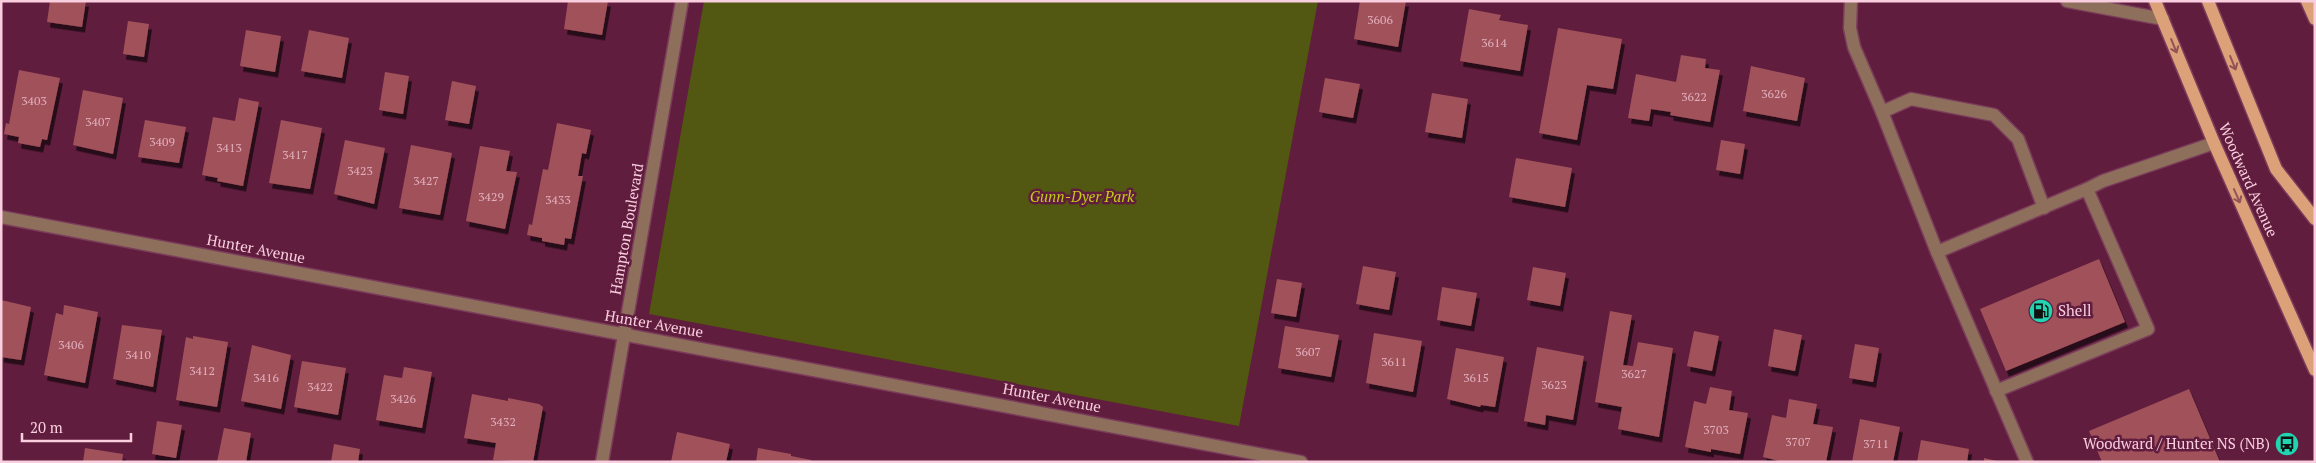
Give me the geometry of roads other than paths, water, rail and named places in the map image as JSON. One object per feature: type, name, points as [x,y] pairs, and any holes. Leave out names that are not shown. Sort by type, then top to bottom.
[{"type":"main road","name":"Woodward Avenue","points":[[2155,1],[2214,143],[2315,370]]},
{"type":"main road","points":[[2208,1],[2276,169],[2315,218]]},
{"type":"main road","points":[[2307,1],[2315,19]]},
{"type":"street","name":"Hampton Boulevard","points":[[602,462],[682,1]]},
{"type":"street","points":[[1851,1],[1850,28],[1854,47],[1882,112],[1937,252],[2027,462]]},
{"type":"street","points":[[2067,1],[2163,19]]},
{"type":"street","points":[[1882,112],[1912,99],[1994,115],[2018,139],[2044,208]]},
{"type":"street","points":[[1937,252],[2044,208],[2103,181],[2214,143]]},
{"type":"street","points":[[1996,391],[2148,329],[2087,189]]},
{"type":"street","name":"Hunter Avenue","points":[[1,217],[1301,462]]},
{"type":"place","name":"Shell","points":[[2041,311]]},
{"type":"place","name":"Woodward / Hunter NS (NB)","points":[[2287,444]]},
{"type":"park label","name":"Gunn-Dyer Park","points":[[1082,197]]}]
